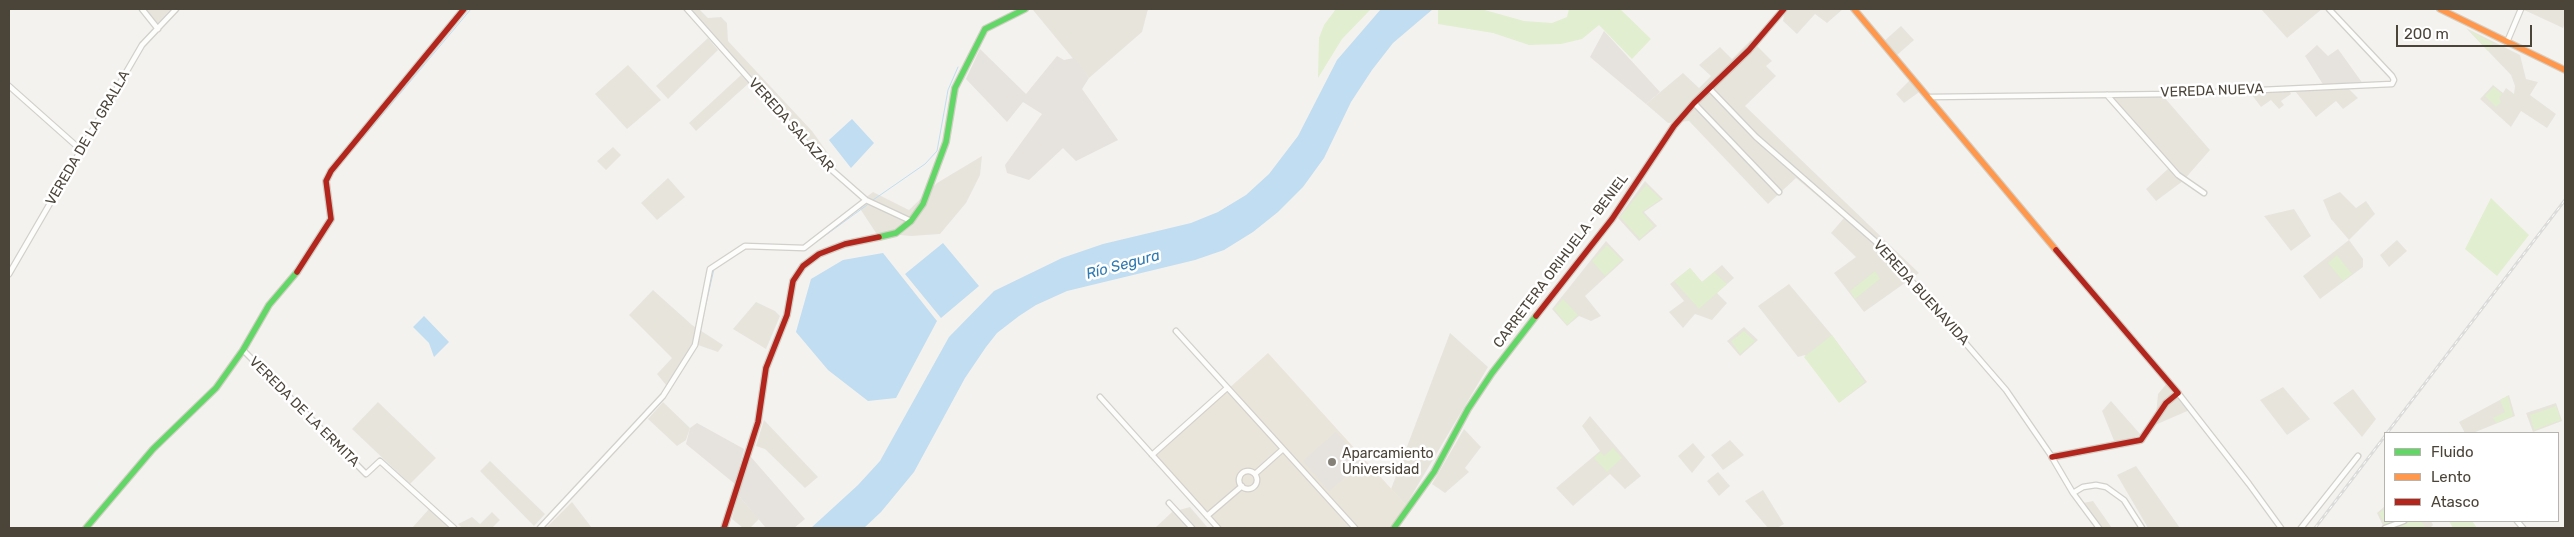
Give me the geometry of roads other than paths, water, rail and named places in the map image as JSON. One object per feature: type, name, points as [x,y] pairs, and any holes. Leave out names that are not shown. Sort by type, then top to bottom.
[{"type":"street","points":[[142,9],[158,29]]},
{"type":"street","name":"VEREDA DE LA GRALLA","points":[[9,274],[142,45],[176,9]]},
{"type":"street","points":[[86,528],[153,449],[216,388],[243,350],[269,305],[301,267],[331,219],[326,181],[330,171],[464,9]]},
{"type":"street","name":"VEREDA SALAZAR","points":[[686,9],[824,164],[866,200],[912,221]]},
{"type":"street","points":[[724,528],[758,422],[766,368],[787,315],[794,281],[803,266],[819,254],[844,244],[890,236],[900,231],[912,221],[923,204],[936,174],[946,142],[955,88],[964,67],[985,29],[1025,9]]},
{"type":"street","name":"CARRETERA ORIHUELA - BENIEL","points":[[1398,528],[1492,373],[1612,219],[1674,126],[1694,102],[1749,50],[1784,9]]},
{"type":"street","points":[[1854,9],[1930,97],[2099,302],[2178,393],[2281,528]]},
{"type":"street","name":"VEREDA NUEVA","points":[[1930,97],[2222,92],[2249,89],[2392,84],[2394,80],[2392,76],[2329,9]]},
{"type":"street","points":[[2440,9],[2565,70]]},
{"type":"street","points":[[2506,42],[2521,9]]},
{"type":"street","points":[[9,86],[81,150]]},
{"type":"street","name":"VEREDA BUENAVIDA","points":[[1709,88],[1756,137],[1875,241],[1903,271],[2006,390],[2052,457],[2073,493],[2099,528]]},
{"type":"street","points":[[2107,95],[2178,175],[2204,193]]},
{"type":"street","points":[[1694,102],[1779,192]]},
{"type":"street","points":[[540,528],[663,396],[694,345],[710,269],[745,246],[804,248],[866,200]]},
{"type":"street","points":[[1176,331],[1355,528]]},
{"type":"street","name":"VEREDA DE LA ERMITA","points":[[243,350],[366,474],[380,461],[454,528]]},
{"type":"street","points":[[1152,455],[1227,388]]},
{"type":"street","points":[[2052,457],[2141,440],[2166,403],[2178,393]]},
{"type":"street","points":[[1100,397],[1218,528]]},
{"type":"street","points":[[1255,474],[1283,450]]},
{"type":"street","points":[[2301,528],[2358,456]]},
{"type":"street","points":[[1250,471],[1255,474],[1257,479],[1253,487],[1247,489],[1242,486],[1239,478],[1242,473],[1250,471]]},
{"type":"street","points":[[2073,493],[2083,487],[2096,485],[2106,487],[2124,500],[2142,528]]},
{"type":"street","points":[[1207,516],[1242,486]]},
{"type":"street","name":"CARRETERA ORIHUELA - BENIEL","points":[[1394,528],[1416,498]]},
{"type":"street","points":[[1169,503],[1192,528]]},
{"type":"street","points":[[2385,528],[2401,522]]},
{"type":"water","name":"Río Segura","points":[[1381,9],[1433,9],[1393,43],[1372,70],[1351,102],[1324,158],[1303,187],[1278,212],[1253,232],[1224,250],[1195,260],[1067,291],[1036,305],[1019,316],[997,333],[986,347],[965,378],[914,472],[881,512],[864,528],[811,528],[858,485],[880,461],[949,337],[994,291],[1062,258],[1103,244],[1191,223],[1218,212],[1246,195],[1269,174],[1298,136],[1337,60]]},
{"type":"water","points":[[852,119],[874,143],[851,168],[829,140]]},
{"type":"water","points":[[943,243],[979,286],[941,318],[905,274]]},
{"type":"water","points":[[883,253],[937,321],[896,398],[868,401],[828,370],[796,332],[811,279],[843,260]]},
{"type":"water","points":[[424,316],[449,342],[434,357],[429,343],[413,327]]},
{"type":"waterway","points":[[362,139],[471,9]]},
{"type":"waterway","points":[[873,200],[925,164],[937,151],[948,90],[958,67]]},
{"type":"waterway","points":[[808,248],[867,205]]},
{"type":"waterway","points":[[697,343],[714,269]]},
{"type":"waterway","points":[[686,363],[696,347]]},
{"type":"waterway","points":[[668,392],[683,368]]},
{"type":"railway","points":[[2388,432],[2565,200]]},
{"type":"railway","points":[[2315,528],[2384,437]]},
{"type":"place","name":"Aparcamiento Universidad","points":[[1332,462]]}]
